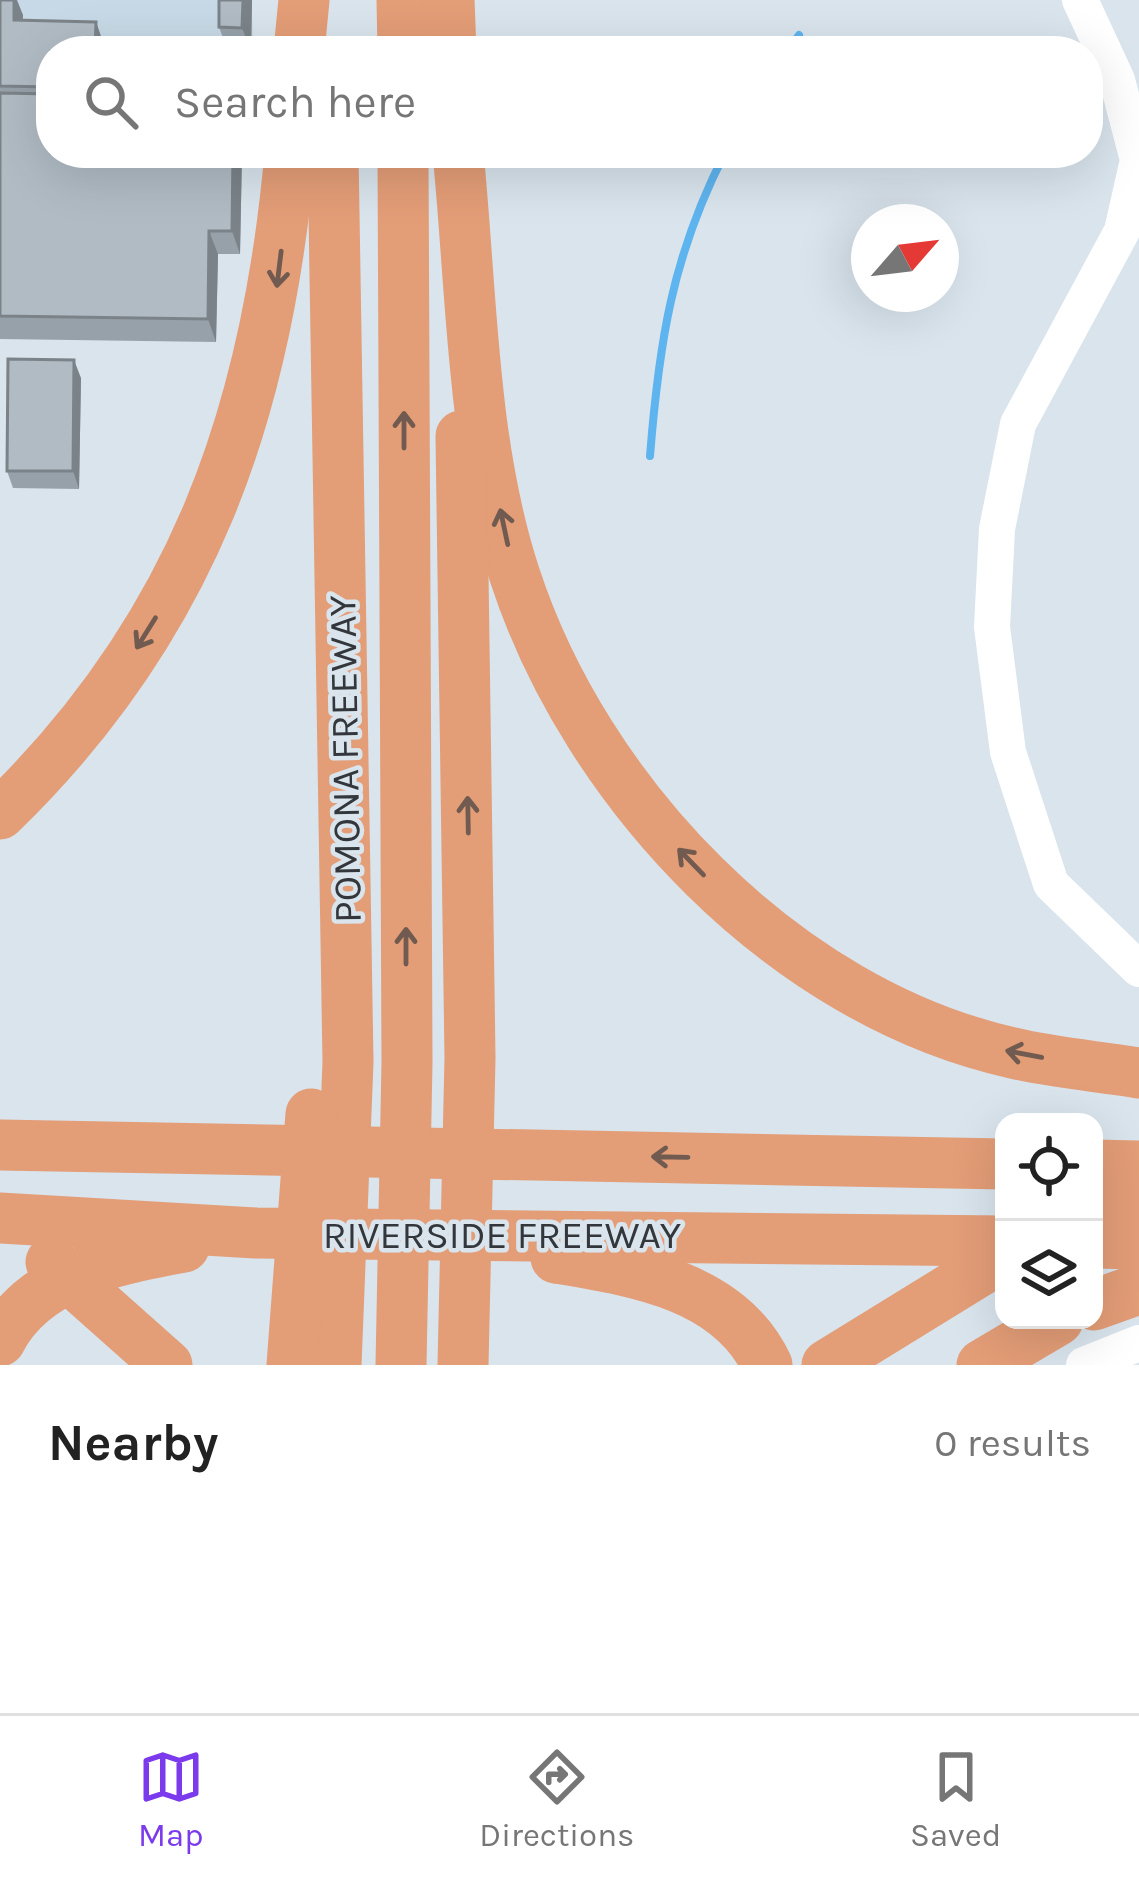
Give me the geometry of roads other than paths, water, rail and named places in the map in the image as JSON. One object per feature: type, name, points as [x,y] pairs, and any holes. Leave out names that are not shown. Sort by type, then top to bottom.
[{"type":"highway","points":[[300,36],[304,0]]},
{"type":"highway","points":[[329,0],[330,36]]},
{"type":"highway","points":[[402,0],[403,36]]},
{"type":"highway","points":[[449,0],[450,36]]},
{"type":"highway","points":[[0,814],[108,694],[173,591],[219,492],[254,389],[278,282],[289,168]]},
{"type":"highway","name":"POMONA FREEWAY","points":[[315,1345],[346,786],[333,168]]},
{"type":"highway","name":"POMONA FREEWAY","points":[[402,1347],[407,1063],[403,168]]},
{"type":"highway","points":[[456,168],[470,1058],[463,1355]]},
{"type":"highway","points":[[458,168],[487,449],[514,572],[550,669],[627,795],[726,898],[837,979],[924,1022],[1011,1053],[1139,1073]]},
{"type":"highway","name":"RIVERSIDE FREEWAY","points":[[0,1145],[995,1164]]},
{"type":"highway","points":[[1103,1165],[1139,1166]]},
{"type":"highway","points":[[1103,1208],[1139,1191]]},
{"type":"highway","points":[[0,1221],[84,1288],[167,1365]]},
{"type":"highway","name":"RIVERSIDE FREEWAY","points":[[0,1221],[256,1233],[995,1241]]},
{"type":"highway","points":[[0,1341],[23,1308],[63,1280],[127,1258],[256,1233]]},
{"type":"highway","points":[[425,1235],[598,1265],[690,1291],[729,1316],[758,1347],[767,1365]]},
{"type":"highway","points":[[1103,1243],[1139,1244]]},
{"type":"highway","points":[[827,1365],[995,1262]]},
{"type":"highway","points":[[1103,1302],[1139,1289]]},
{"type":"highway","points":[[982,1365],[1043,1329]]},
{"type":"street","points":[[1080,0],[1097,36]]},
{"type":"street","points":[[1103,50],[1117,80],[1138,160],[1122,231],[1018,424],[997,529],[992,627],[1008,752],[1051,884],[1139,969]]},
{"type":"street","points":[[1084,1365],[1139,1343]]},
{"type":"waterway","points":[[650,456],[671,301],[692,228],[718,168]]}]
